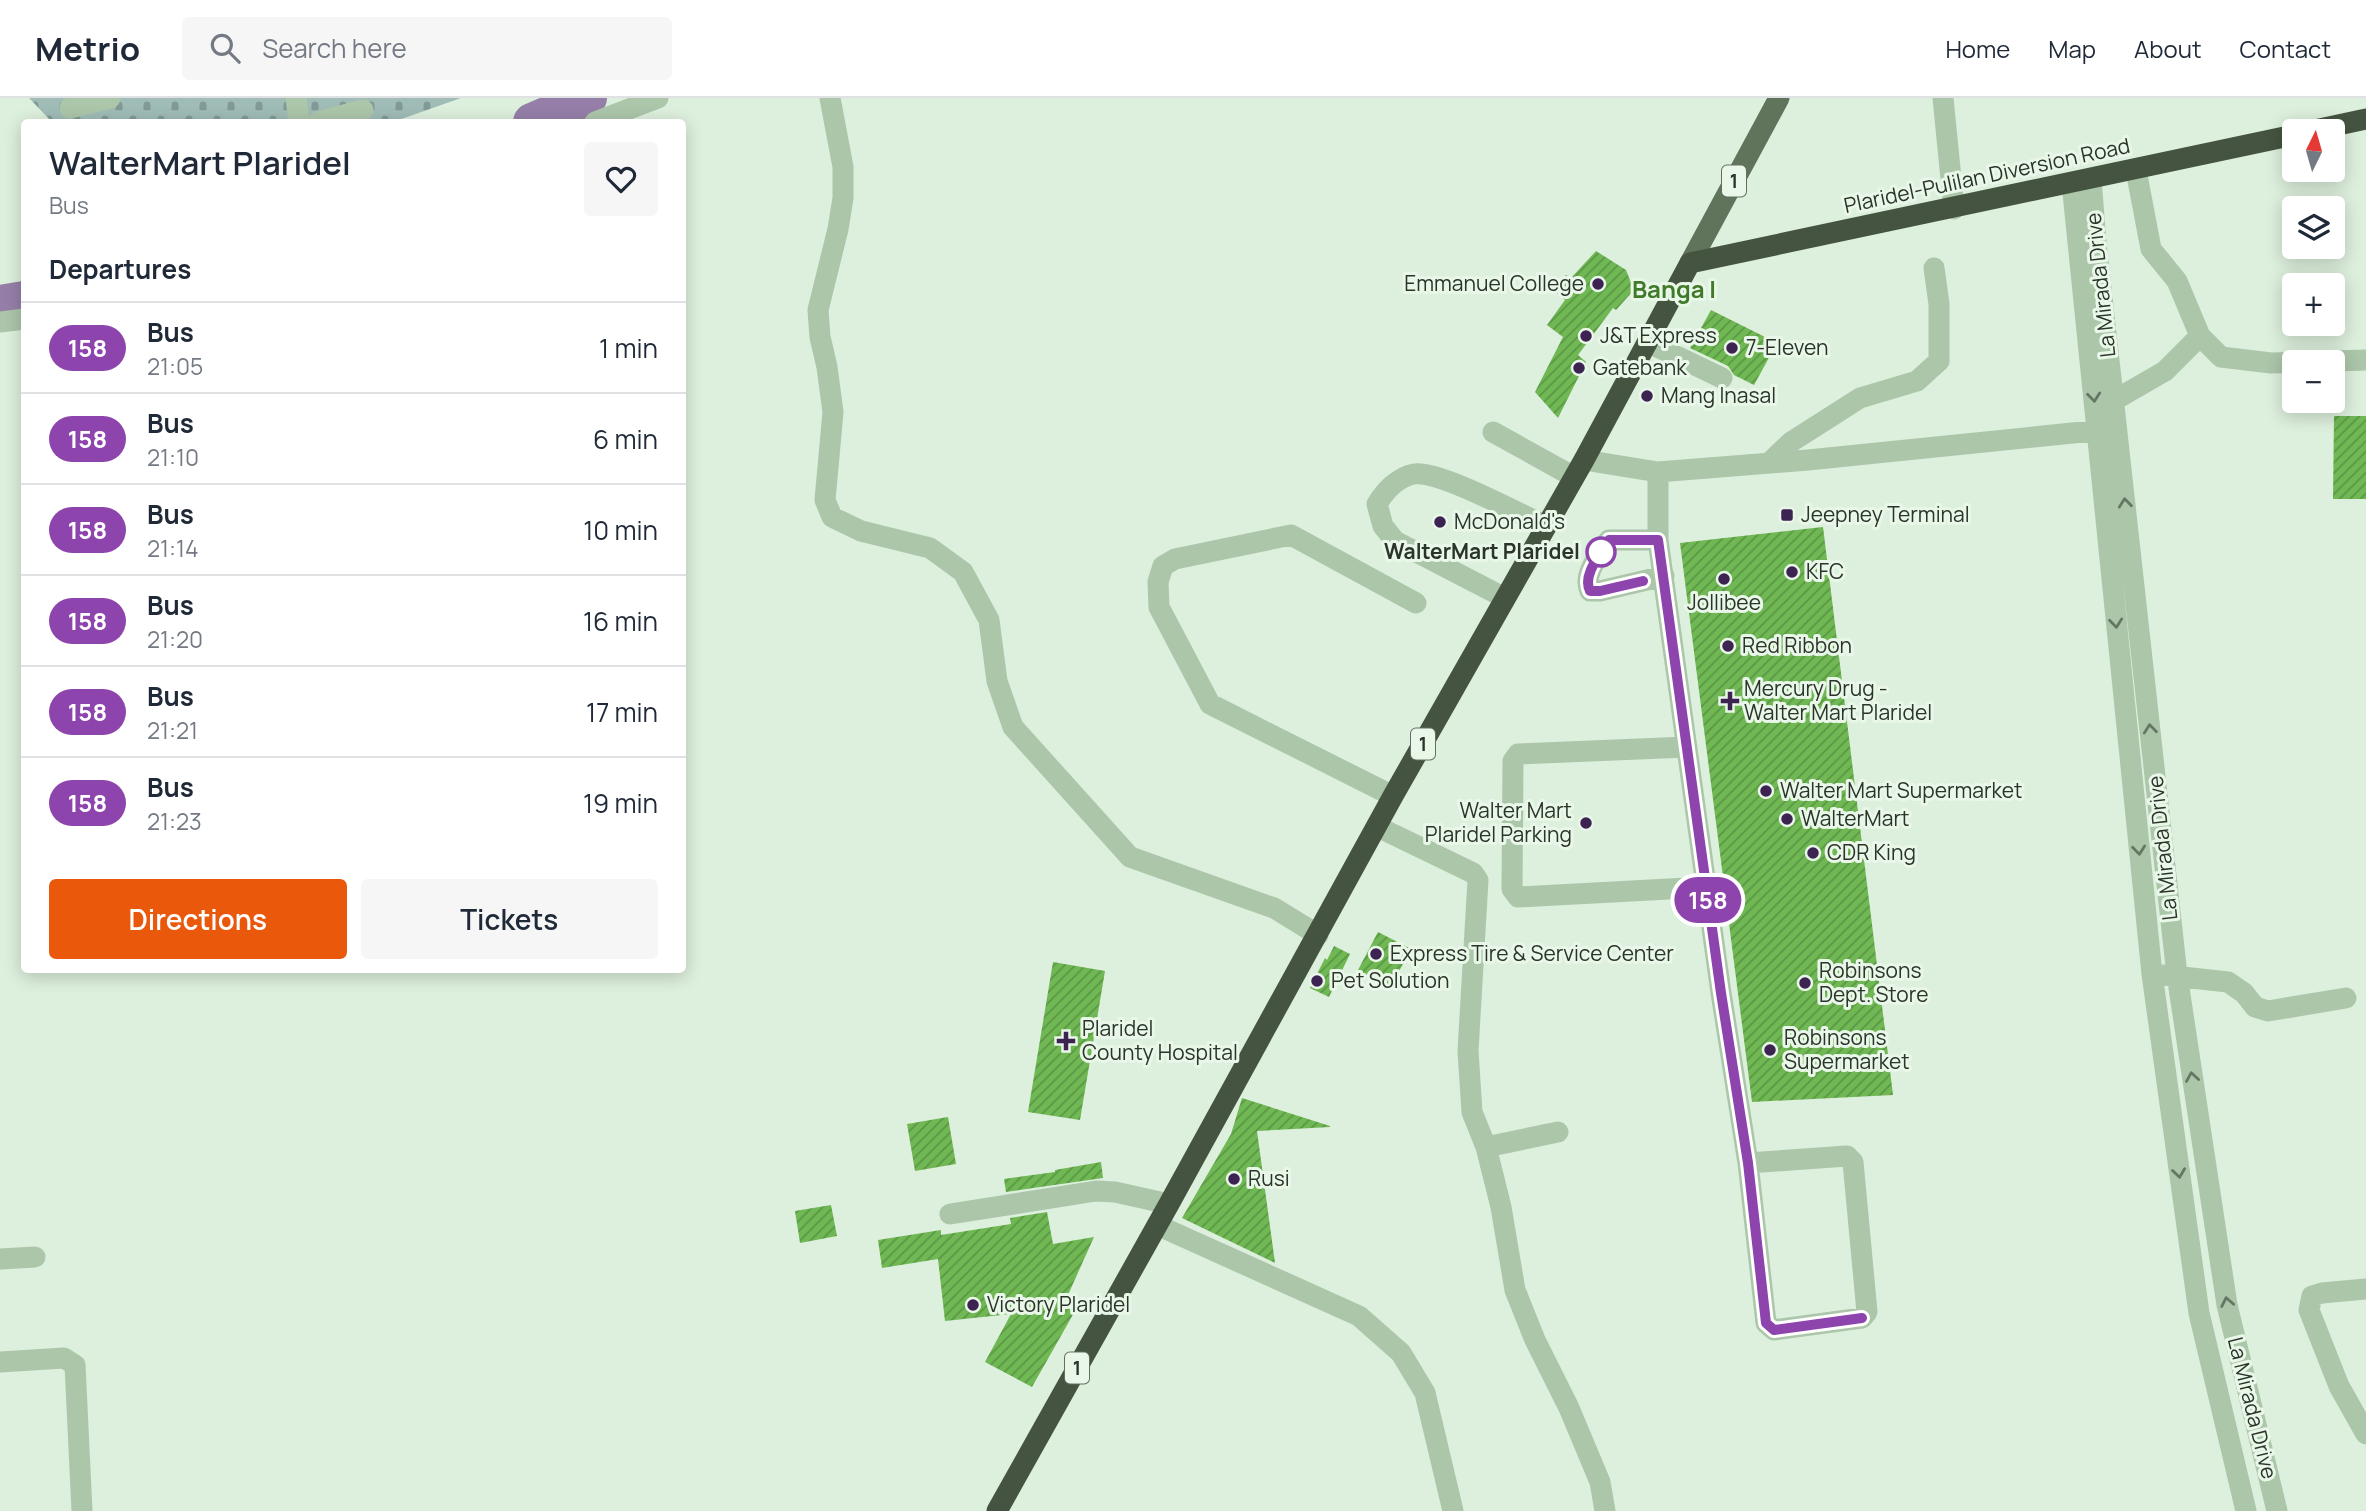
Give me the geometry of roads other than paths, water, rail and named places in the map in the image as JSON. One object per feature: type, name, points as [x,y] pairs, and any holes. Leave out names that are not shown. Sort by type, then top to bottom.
[{"type":"highway","points":[[2345,124],[2366,119]]},
{"type":"highway","name":"Plaridel-Pulilan Diversion Road","points":[[1690,263],[2282,138]]},
{"type":"highway","name":"1","points":[[997,1511],[1393,796],[1579,468],[1690,263]]},
{"type":"main road","name":"1","points":[[1690,263],[1779,98]]},
{"type":"street","points":[[70,110],[110,98]]},
{"type":"street","points":[[296,98],[299,119]]},
{"type":"street","points":[[603,119],[658,98]]},
{"type":"street","points":[[830,98],[843,167],[843,198],[818,310],[833,412],[825,500],[832,517],[861,531],[930,548],[963,572],[989,620],[997,681],[1013,727],[1130,857],[1274,908],[1318,935]]},
{"type":"street","points":[[1942,98],[1954,209]]},
{"type":"street","points":[[329,112],[363,110]]},
{"type":"street","points":[[2136,170],[2151,249],[2177,281],[2200,336],[2221,357],[2271,363],[2366,360]]},
{"type":"street","name":"La Mirada Drive","points":[[2082,181],[2107,430],[2177,975],[2227,1304],[2277,1511]]},
{"type":"street","name":"La Mirada Drive","points":[[2087,244],[2113,401],[2107,430],[2152,975],[2199,1313],[2246,1511]]},
{"type":"street","points":[[1770,461],[1791,442],[1860,398],[1917,382],[1938,361],[1940,304],[1934,268]]},
{"type":"street","points":[[0,323],[21,320]]},
{"type":"street","points":[[2113,401],[2165,371],[2200,336]]},
{"type":"street","points":[[1647,342],[1722,378]]},
{"type":"street","points":[[1493,432],[1579,468],[1658,472],[2107,430]]},
{"type":"street","points":[[1658,472],[1658,540],[1706,887],[1748,1163],[1766,1323],[1774,1330],[1862,1318],[1867,1312],[1853,1162],[1847,1156],[1748,1163]]},
{"type":"street","points":[[1505,598],[1395,541],[1382,526],[1377,504],[1384,492],[1396,482],[1414,474],[1437,476],[1546,526]]},
{"type":"street","points":[[1393,796],[1210,704],[1159,607],[1158,582],[1163,566],[1175,559],[1292,535],[1416,603]]},
{"type":"street","points":[[1658,540],[1609,540],[1587,578],[1587,585],[1590,591],[1600,591],[1664,576]]},
{"type":"street","points":[[1687,747],[1518,754],[1513,761],[1512,889],[1518,897],[1706,887]]},
{"type":"street","points":[[1378,827],[1474,873],[1478,880],[1468,1051],[1472,1112],[1486,1147],[1501,1207],[1516,1290],[1535,1340],[1569,1408],[1600,1482],[1605,1511]]},
{"type":"street","points":[[2152,975],[2177,975],[2228,982],[2244,993],[2255,1007],[2268,1010],[2346,998]]},
{"type":"street","points":[[1486,1147],[1558,1132]]},
{"type":"street","points":[[950,1214],[1096,1191],[1115,1192],[1169,1204]]},
{"type":"street","points":[[2187,1229],[2215,1224]]},
{"type":"street","points":[[1157,1225],[1359,1316],[1401,1353],[1425,1393],[1453,1511]]},
{"type":"street","points":[[0,1259],[34,1257]]},
{"type":"street","points":[[2366,1289],[2312,1296],[2309,1310],[2339,1386],[2366,1434]]},
{"type":"street","points":[[0,1362],[64,1358],[75,1365],[82,1511]]},
{"type":"waterway","points":[[539,119],[588,98]]},
{"type":"waterway","points":[[0,304],[21,300]]},
{"type":"place","name":"Emmanuel College","points":[[1598,284]]},
{"type":"place","name":"J&T Express","points":[[1586,336]]},
{"type":"place","name":"7-Eleven","points":[[1732,348]]},
{"type":"place","name":"Gatebank","points":[[1579,368]]},
{"type":"place","name":"Mang Inasal","points":[[1647,396]]},
{"type":"place","name":"Jeepney Terminal","points":[[1787,515]]},
{"type":"place","name":"McDonald's","points":[[1440,522]]},
{"type":"place","name":"WalterMart Plaridel","points":[[1601,552]]},
{"type":"place","name":"KFC","points":[[1792,572]]},
{"type":"place","name":"Jollibee","points":[[1724,579]]},
{"type":"place","name":"Red Ribbon","points":[[1728,646]]},
{"type":"place","name":"Mercury Drug - Walter Mart Plaridel","points":[[1730,701]]},
{"type":"place","name":"Walter Mart Supermarket","points":[[1766,791]]},
{"type":"place","name":"WalterMart","points":[[1787,819]]},
{"type":"place","name":"Walter Mart Plaridel Parking","points":[[1586,823]]},
{"type":"place","name":"CDR King","points":[[1813,853]]},
{"type":"place","name":"Express Tire & Service Center","points":[[1376,954]]},
{"type":"place","name":"Pet Solution","points":[[1317,981]]},
{"type":"place","name":"Robinsons Dept. Store","points":[[1805,983]]},
{"type":"place","name":"Plaridel County Hospital","points":[[1066,1041]]},
{"type":"place","name":"Robinsons Supermarket","points":[[1770,1050]]},
{"type":"place","name":"Rusi","points":[[1234,1179]]},
{"type":"place","name":"Victory Plaridel","points":[[973,1305]]},
{"type":"district","name":"Banga I","points":[[1674,290]]}]
